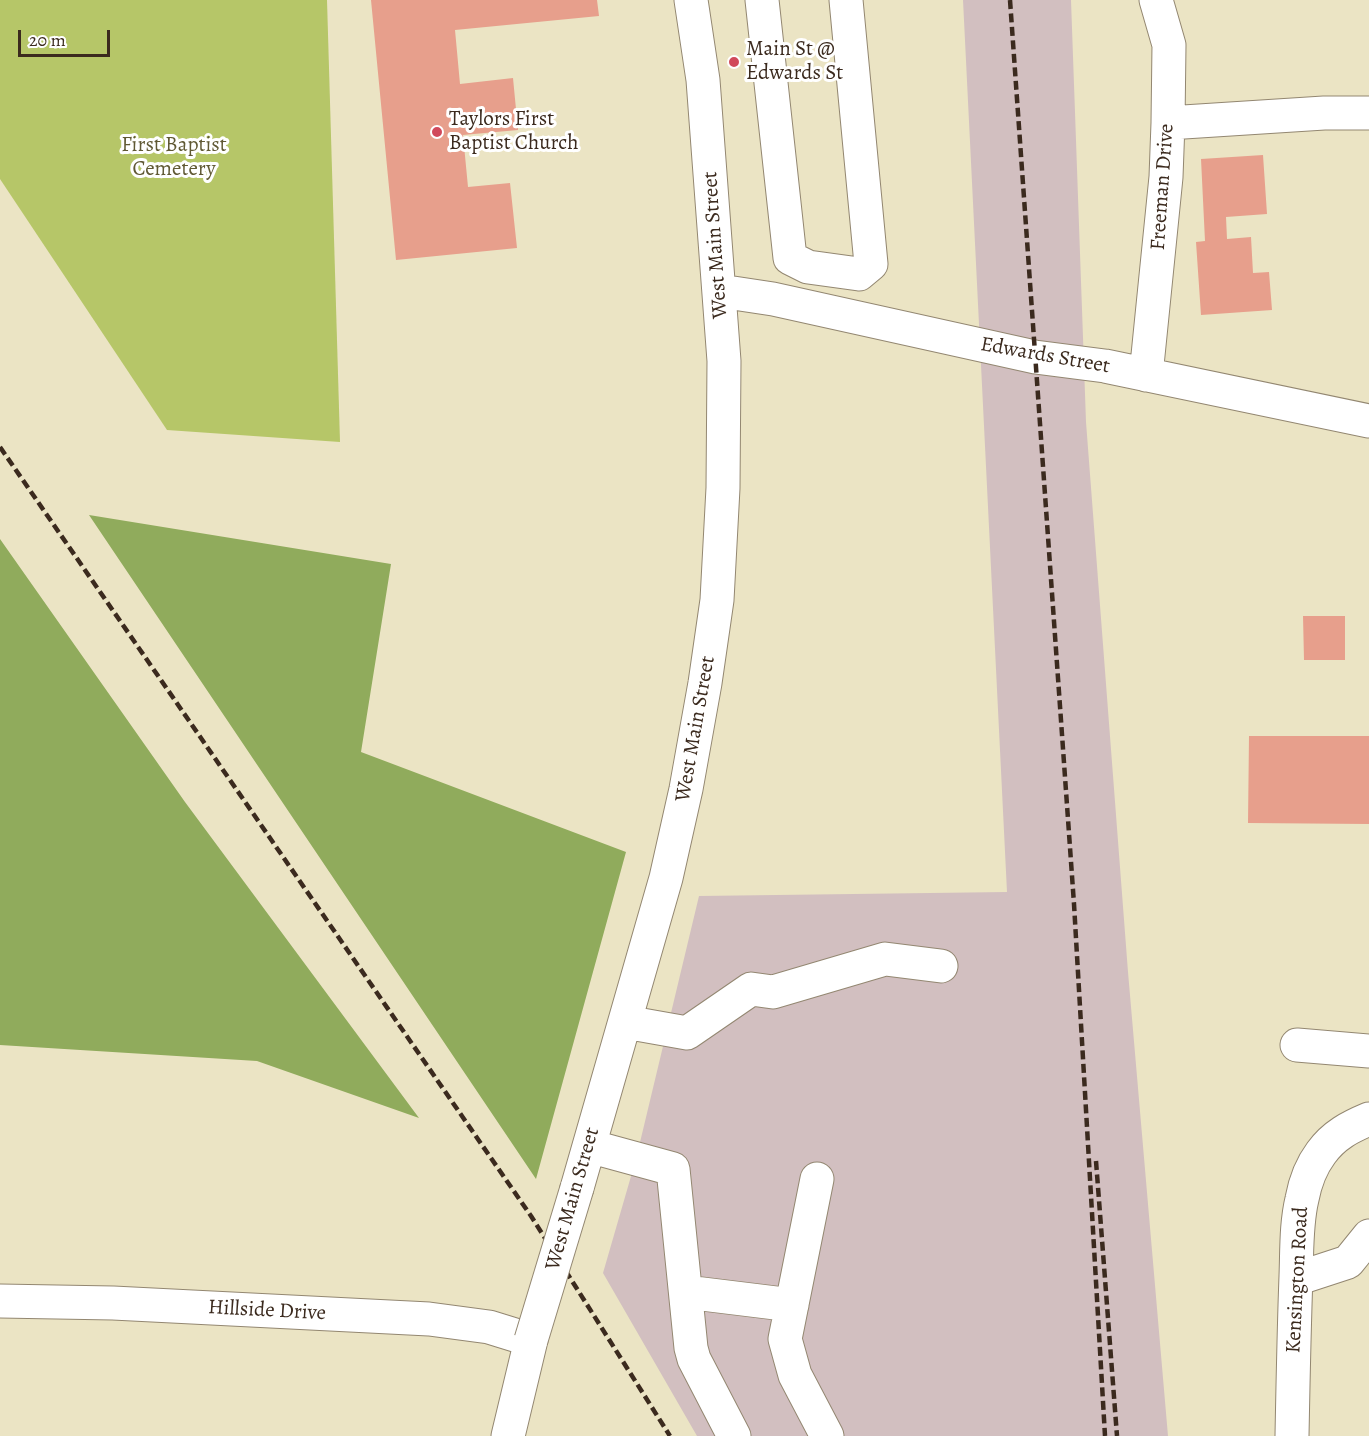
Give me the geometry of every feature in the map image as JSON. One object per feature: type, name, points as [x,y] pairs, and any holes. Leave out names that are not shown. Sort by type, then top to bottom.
[{"type":"street","name":"West Main Street","points":[[508,1436],[531,1340],[666,878],[684,800],[717,600],[723,465],[724,361],[703,80],[691,0]]},
{"type":"street","points":[[762,0],[790,258],[808,267],[859,274],[871,264],[846,0]]},
{"type":"street","name":"Freeman Drive","points":[[1146,375],[1166,177],[1169,45],[1156,0]]},
{"type":"street","points":[[1167,123],[1324,113],[1369,113]]},
{"type":"street","points":[[859,274],[859,318]]},
{"type":"street","name":"Edwards Street","points":[[720,291],[773,299],[1035,357],[1105,366],[1369,421]]},
{"type":"street","points":[[625,1022],[687,1033],[750,989],[773,992],[885,959],[941,966]]},
{"type":"street","points":[[1297,1045],[1369,1051]]},
{"type":"street","name":"Kensington Road","points":[[1292,1436],[1298,1221],[1302,1197],[1321,1153],[1333,1139],[1347,1128],[1369,1119]]},
{"type":"street","points":[[589,1146],[673,1169],[691,1348],[694,1359],[734,1436]]},
{"type":"street","points":[[817,1179],[785,1339],[795,1375],[827,1436]]},
{"type":"street","points":[[1296,1279],[1348,1262],[1369,1236]]},
{"type":"street","points":[[686,1292],[792,1305]]},
{"type":"street","name":"Hillside Drive","points":[[0,1301],[113,1303],[429,1319],[489,1327],[531,1340]]},
{"type":"shaded area","points":[[963,0],[1071,0],[1086,422],[1128,972],[1168,1436],[697,1436],[603,1273],[636,1159],[699,896],[1007,892]]},
{"type":"green space","name":"First Baptist Cemetery","points":[[0,0],[327,0],[340,442],[167,430],[0,179]]},
{"type":"green space","points":[[89,515],[391,564],[361,752],[626,852],[536,1179]]},
{"type":"green space","points":[[0,539],[185,802],[419,1118],[257,1061],[0,1045]]},
{"type":"building","name":"Taylors First Baptist Church","points":[[371,0],[597,0],[599,16],[455,30],[460,84],[513,78],[518,130],[463,135],[468,187],[510,183],[517,248],[396,260]]},
{"type":"building","points":[[1263,155],[1267,214],[1226,217],[1227,239],[1251,237],[1253,273],[1269,272],[1272,310],[1201,315],[1196,242],[1205,241],[1201,159]]},
{"type":"building","points":[[1303,616],[1345,616],[1345,660],[1304,660]]},
{"type":"building","points":[[1249,736],[1369,736],[1369,824],[1248,823]]},
{"type":"railway","points":[[1010,0],[1074,904],[1105,1436]]},
{"type":"railway","points":[[0,447],[531,1216],[670,1436]]},
{"type":"railway","points":[[1096,1161],[1117,1436]]},
{"type":"place","name":"Main St @ Edwards St","points":[[734,62]]},
{"type":"place","name":"Taylors First Baptist Church","points":[[437,132]]}]
